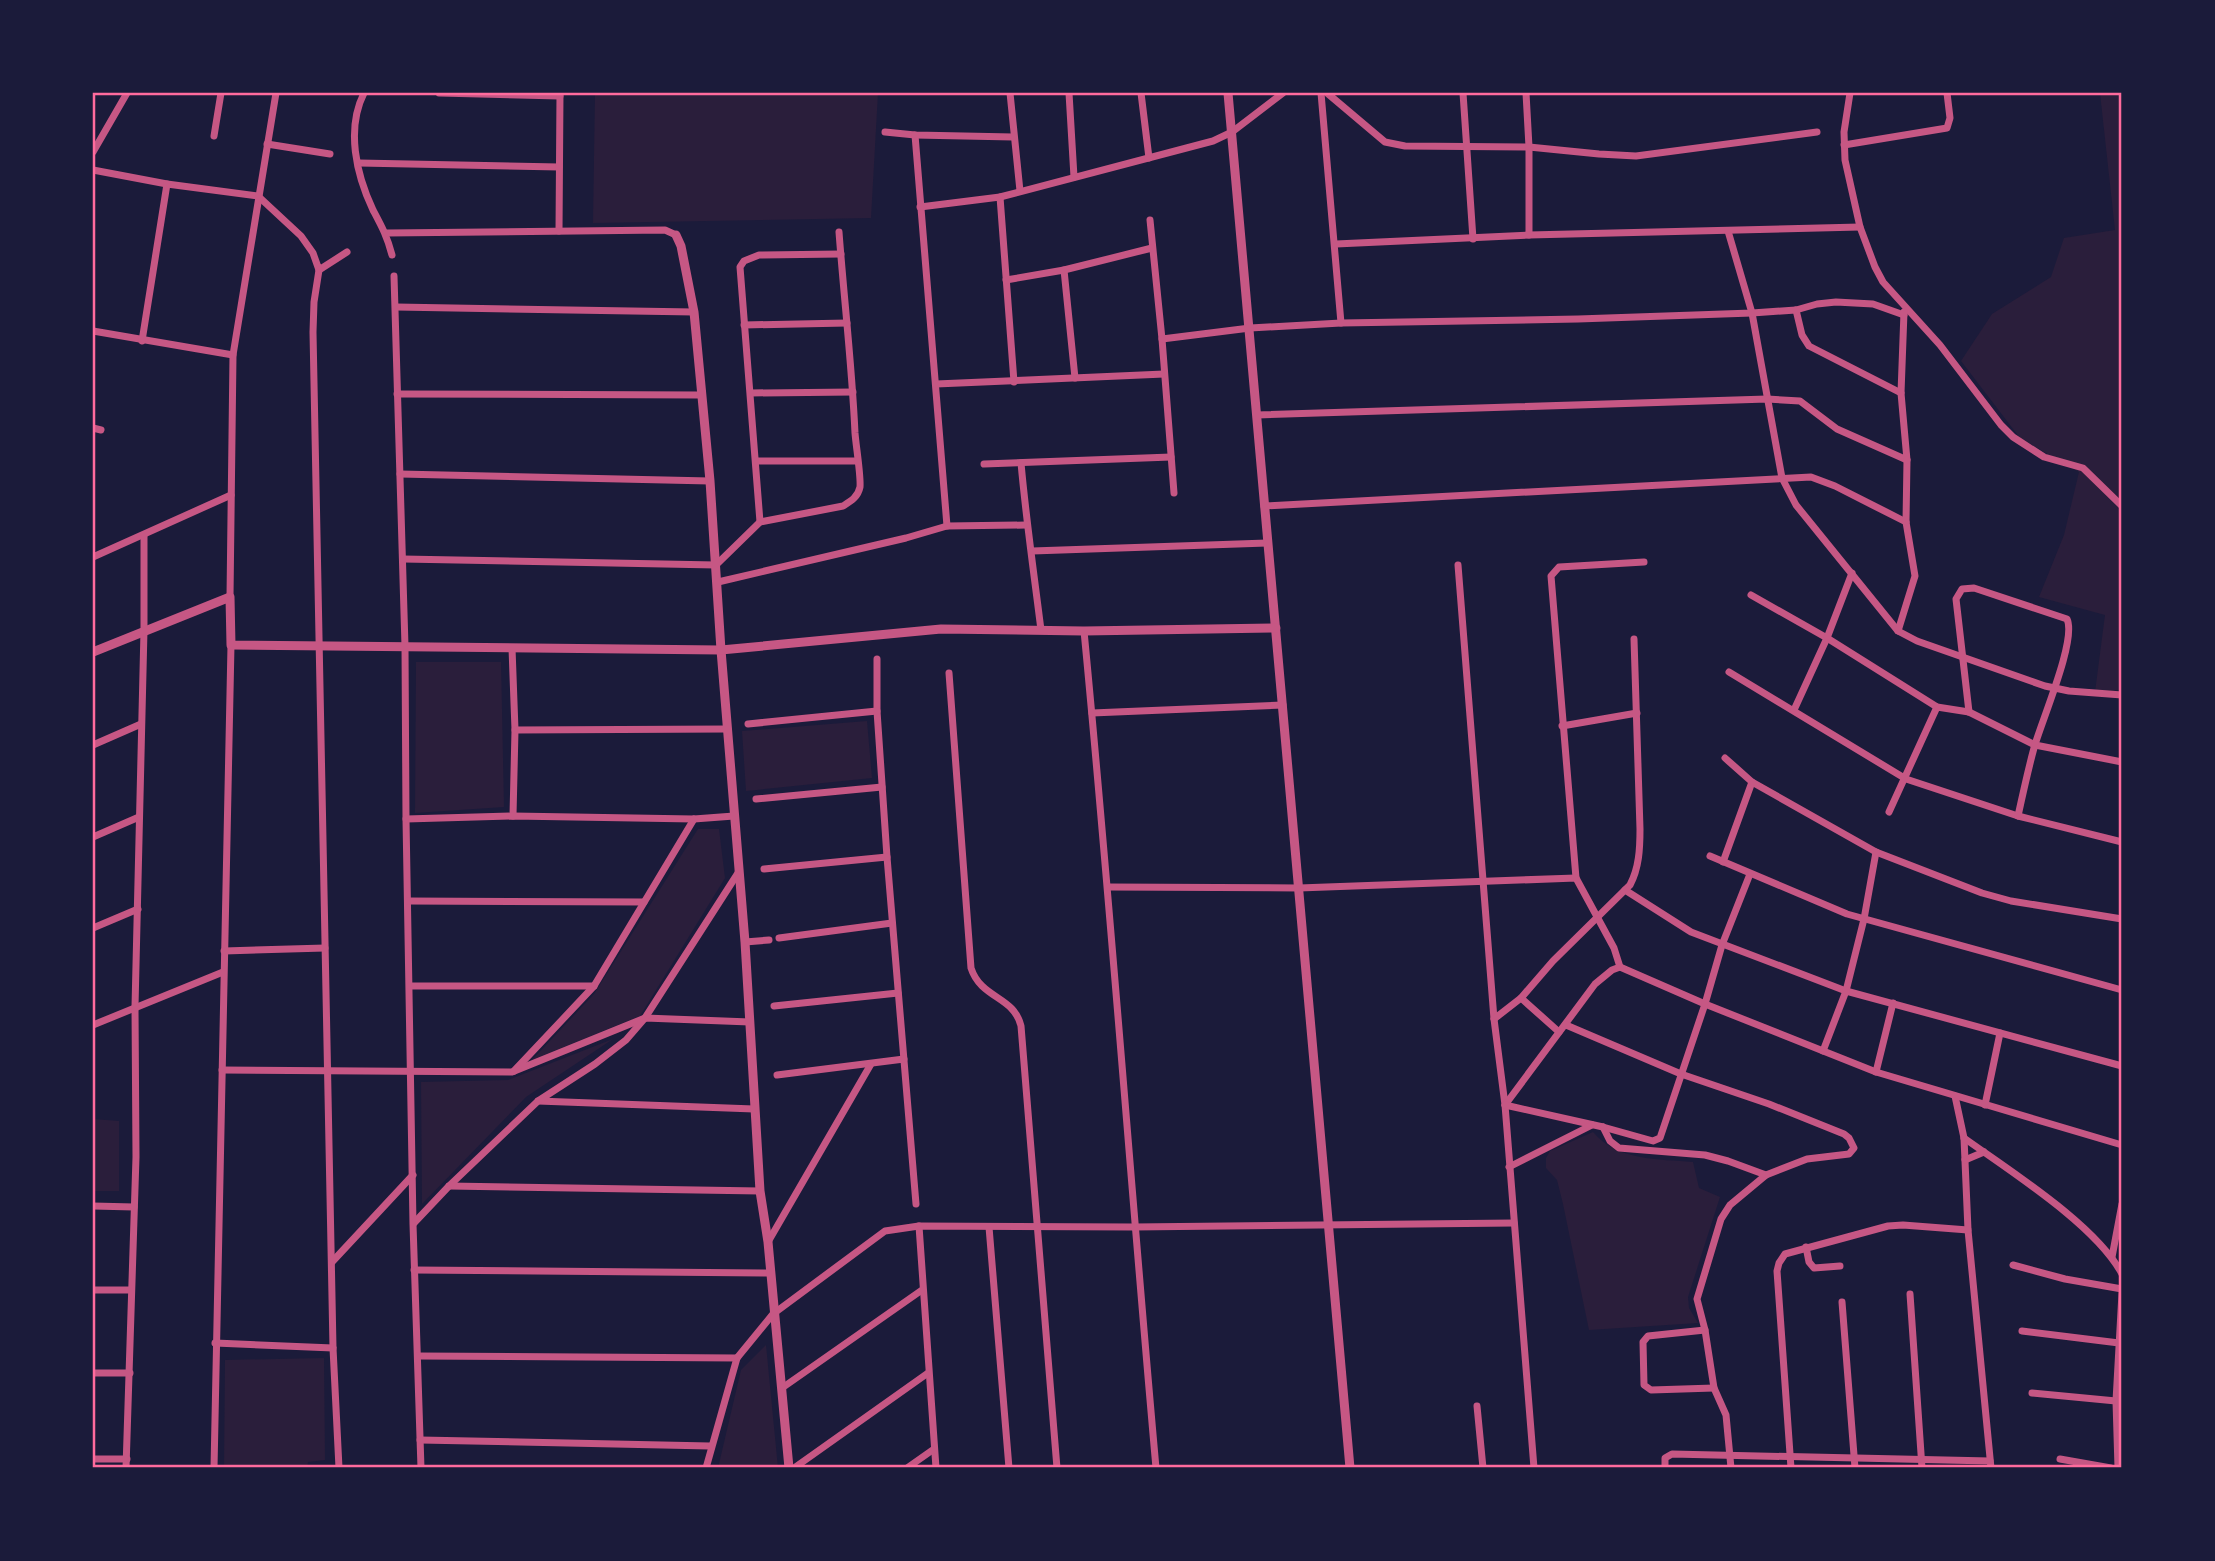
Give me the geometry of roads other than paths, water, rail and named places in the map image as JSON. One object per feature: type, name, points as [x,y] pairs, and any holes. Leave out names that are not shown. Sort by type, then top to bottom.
[{"type":"street","points":[[93,152],[127,93]]},
{"type":"street","points":[[214,136],[221,93]]},
{"type":"street","points":[[214,1468],[233,355],[276,93]]},
{"type":"street","points":[[364,93],[356,108],[354,146],[365,188],[387,233],[392,255]]},
{"type":"street","points":[[439,93],[560,94],[559,231]]},
{"type":"street","points":[[1010,93],[1020,191]]},
{"type":"street","points":[[1069,93],[1074,177]]},
{"type":"street","points":[[1140,93],[1149,158]]},
{"type":"street","points":[[1228,93],[1350,1468]]},
{"type":"street","points":[[920,207],[1000,197],[1213,141],[1232,132],[1283,93]]},
{"type":"street","points":[[1321,93],[1341,323]]},
{"type":"street","points":[[1327,93],[1385,142],[1405,146],[1529,147],[1599,155],[1636,156],[1818,132]]},
{"type":"street","points":[[1463,93],[1473,239]]},
{"type":"street","points":[[1526,93],[1529,235]]},
{"type":"street","points":[[1850,93],[1844,145],[1860,227],[1883,282],[1940,345],[2013,437],[2044,457],[2083,468],[2122,506]]},
{"type":"street","points":[[1844,145],[1940,131],[1950,124],[1947,93]]},
{"type":"street","points":[[885,132],[1013,137]]},
{"type":"street","points":[[915,135],[947,526]]},
{"type":"street","points":[[267,144],[330,155]]},
{"type":"street","points":[[359,163],[559,167]]},
{"type":"street","points":[[93,170],[167,184],[258,196],[301,236],[313,253],[319,270],[313,332],[332,1262],[339,1468]]},
{"type":"street","points":[[142,341],[167,184]]},
{"type":"street","points":[[1000,197],[1014,382]]},
{"type":"street","points":[[1150,219],[1163,339],[1174,494]]},
{"type":"street","points":[[1336,244],[1529,235],[1860,227]]},
{"type":"street","points":[[387,233],[665,230],[676,235],[681,246],[694,312],[710,481],[745,942],[760,1191],[792,1468],[928,1373]]},
{"type":"street","points":[[403,559],[716,565],[760,522],[843,506],[850,502],[857,496],[859,489],[839,232]]},
{"type":"street","points":[[1728,232],[1752,313],[1782,478],[1796,505],[1898,631],[1917,641],[2055,688],[2122,695]]},
{"type":"street","points":[[1006,280],[1065,270],[1152,248]]},
{"type":"street","points":[[319,270],[347,252]]},
{"type":"street","points":[[760,522],[739,273],[744,261],[759,255],[841,254]]},
{"type":"street","points":[[1065,270],[1075,377]]},
{"type":"street","points":[[394,276],[405,646],[406,819],[421,1468]]},
{"type":"street","points":[[1163,339],[1250,328],[1341,323],[1752,313],[1855,302],[1873,304],[1904,315]]},
{"type":"street","points":[[1898,631],[1915,576],[1906,522],[1907,460],[1901,393],[1905,304]]},
{"type":"street","points":[[396,307],[694,312]]},
{"type":"street","points":[[1796,310],[1802,335],[1809,346],[1901,393]]},
{"type":"street","points":[[744,325],[847,323]]},
{"type":"street","points":[[93,331],[233,355]]},
{"type":"street","points":[[936,384],[1164,374]]},
{"type":"street","points":[[751,393],[853,392]]},
{"type":"street","points":[[397,394],[701,395]]},
{"type":"street","points":[[1257,415],[1767,398],[1800,401],[1837,429],[1907,460]]},
{"type":"street","points":[[984,464],[1171,457]]},
{"type":"street","points":[[756,461],[856,461]]},
{"type":"street","points":[[1021,464],[1026,525],[1032,551],[1041,630]]},
{"type":"street","points":[[400,474],[710,481]]},
{"type":"street","points":[[1264,506],[1811,477],[1906,522]]},
{"type":"street","points":[[93,557],[231,495]]},
{"type":"street","points":[[718,582],[947,526],[1026,525]]},
{"type":"street","points":[[126,1468],[136,1157],[135,1007],[144,535]]},
{"type":"street","points":[[1032,551],[1267,543]]},
{"type":"street","points":[[1644,562],[1559,567],[1552,572],[1551,580],[1576,878],[1614,948],[1620,967],[1876,1072],[2122,1145]]},
{"type":"street","points":[[1458,565],[1494,1019],[1505,1105],[1534,1468]]},
{"type":"street","points":[[1794,710],[1827,638],[1852,573]]},
{"type":"street","points":[[1969,712],[1956,599],[1962,589],[1974,587],[2067,619],[2070,631],[2055,688],[2035,745],[2018,816]]},
{"type":"street","points":[[1751,595],[1827,638],[1937,707],[1969,712],[2035,745],[2122,762]]},
{"type":"street","points":[[93,652],[230,597]]},
{"type":"street","points":[[230,645],[721,650],[941,629],[1084,631],[1276,628]]},
{"type":"street","points":[[1084,631],[1156,1468]]},
{"type":"street","points":[[1494,1019],[1521,998],[1553,961],[1625,890],[1634,877],[1640,846],[1634,639]]},
{"type":"street","points":[[512,648],[515,730],[513,816]]},
{"type":"street","points":[[877,659],[877,711],[887,857],[916,1203]]},
{"type":"street","points":[[949,673],[971,968],[978,984],[1010,1007],[1020,1018],[1057,1468]]},
{"type":"street","points":[[1729,673],[1906,779],[2018,816],[2122,842]]},
{"type":"street","points":[[1092,713],[1283,705]]},
{"type":"street","points":[[1889,812],[1937,707]]},
{"type":"street","points":[[748,723],[877,711]]},
{"type":"street","points":[[1562,726],[1637,713]]},
{"type":"street","points":[[93,745],[141,724]]},
{"type":"street","points":[[515,730],[727,729]]},
{"type":"street","points":[[1725,758],[1752,782],[1876,852],[2001,898],[2122,919]]},
{"type":"street","points":[[1723,862],[1752,782]]},
{"type":"street","points":[[756,799],[882,787]]},
{"type":"street","points":[[406,819],[513,816],[694,819],[734,816]]},
{"type":"street","points":[[93,836],[139,817]]},
{"type":"street","points":[[512,1072],[594,986],[694,819]]},
{"type":"street","points":[[1823,1051],[1846,991],[1864,919],[1876,852]]},
{"type":"street","points":[[1710,856],[1864,919],[2122,990]]},
{"type":"street","points":[[764,869],[887,857]]},
{"type":"street","points":[[414,1224],[449,1186],[538,1101],[626,1041],[646,1018],[738,873]]},
{"type":"street","points":[[1505,1105],[1653,1141],[1660,1138],[1722,945],[1750,874]]},
{"type":"street","points":[[1108,887],[1299,888],[1576,878]]},
{"type":"street","points":[[1625,890],[1691,932],[1846,991],[2122,1066]]},
{"type":"street","points":[[408,901],[644,902]]},
{"type":"street","points":[[93,928],[138,909]]},
{"type":"street","points":[[779,938],[892,923]]},
{"type":"street","points":[[745,942],[769,940]]},
{"type":"street","points":[[224,951],[325,948]]},
{"type":"street","points":[[1505,1105],[1595,984],[1620,967]]},
{"type":"street","points":[[93,1025],[223,972]]},
{"type":"street","points":[[410,986],[594,986]]},
{"type":"street","points":[[774,1006],[898,993]]},
{"type":"street","points":[[1521,998],[1559,1032]]},
{"type":"street","points":[[1876,1072],[1893,1003]]},
{"type":"street","points":[[222,1070],[512,1072],[646,1018],[750,1022]]},
{"type":"street","points":[[1566,1025],[1681,1074],[1769,1104],[1844,1134],[1853,1144],[1854,1148],[1849,1154],[1807,1158],[1766,1175],[1730,1205],[1721,1219],[1698,1294],[1697,1306],[1705,1330],[1714,1388],[1726,1415],[1731,1468]]},
{"type":"street","points":[[1986,1105],[2000,1033]]},
{"type":"street","points":[[778,1075],[904,1059]]},
{"type":"street","points":[[768,1242],[870,1064]]},
{"type":"street","points":[[1665,1468],[1667,1456],[1730,1454],[1922,1459],[1990,1464],[1968,1230],[1964,1138],[1955,1096]]},
{"type":"street","points":[[538,1101],[754,1109]]},
{"type":"street","points":[[1509,1167],[1593,1125]]},
{"type":"street","points":[[1603,1127],[1610,1141],[1619,1148],[1705,1155],[1766,1175]]},
{"type":"street","points":[[1964,1138],[2057,1206],[2112,1257],[2122,1274]]},
{"type":"street","points":[[1965,1160],[1984,1152]]},
{"type":"street","points":[[332,1262],[413,1174]]},
{"type":"street","points":[[449,1186],[760,1191]]},
{"type":"street","points":[[2112,1257],[2122,1204]]},
{"type":"street","points":[[93,1206],[134,1207]]},
{"type":"street","points":[[706,1468],[710,1446],[737,1358],[773,1314],[885,1231],[919,1226],[1514,1223]]},
{"type":"street","points":[[1791,1468],[1777,1271],[1785,1254],[1903,1225],[1968,1230]]},
{"type":"street","points":[[919,1226],[936,1468]]},
{"type":"street","points":[[989,1227],[1009,1468]]},
{"type":"street","points":[[1806,1247],[1814,1268],[1840,1266]]},
{"type":"street","points":[[2013,1265],[2122,1291],[2116,1401],[2118,1468]]},
{"type":"street","points":[[415,1270],[770,1273]]},
{"type":"street","points":[[93,1290],[131,1290]]},
{"type":"street","points":[[782,1388],[922,1290]]},
{"type":"street","points":[[1910,1294],[1922,1468]]},
{"type":"street","points":[[1842,1302],[1855,1468]]},
{"type":"street","points":[[1705,1330],[1648,1336],[1643,1342],[1645,1388],[1714,1388]]},
{"type":"street","points":[[2022,1331],[2119,1343]]},
{"type":"street","points":[[215,1343],[334,1348]]},
{"type":"street","points":[[418,1356],[737,1358]]},
{"type":"street","points":[[93,1373],[130,1373]]},
{"type":"street","points":[[2032,1393],[2116,1401]]},
{"type":"street","points":[[1477,1406],[1483,1468]]},
{"type":"street","points":[[420,1440],[710,1446]]},
{"type":"street","points":[[907,1468],[934,1449]]},
{"type":"street","points":[[93,1459],[127,1459]]},
{"type":"street","points":[[2060,1459],[2111,1468]]}]
